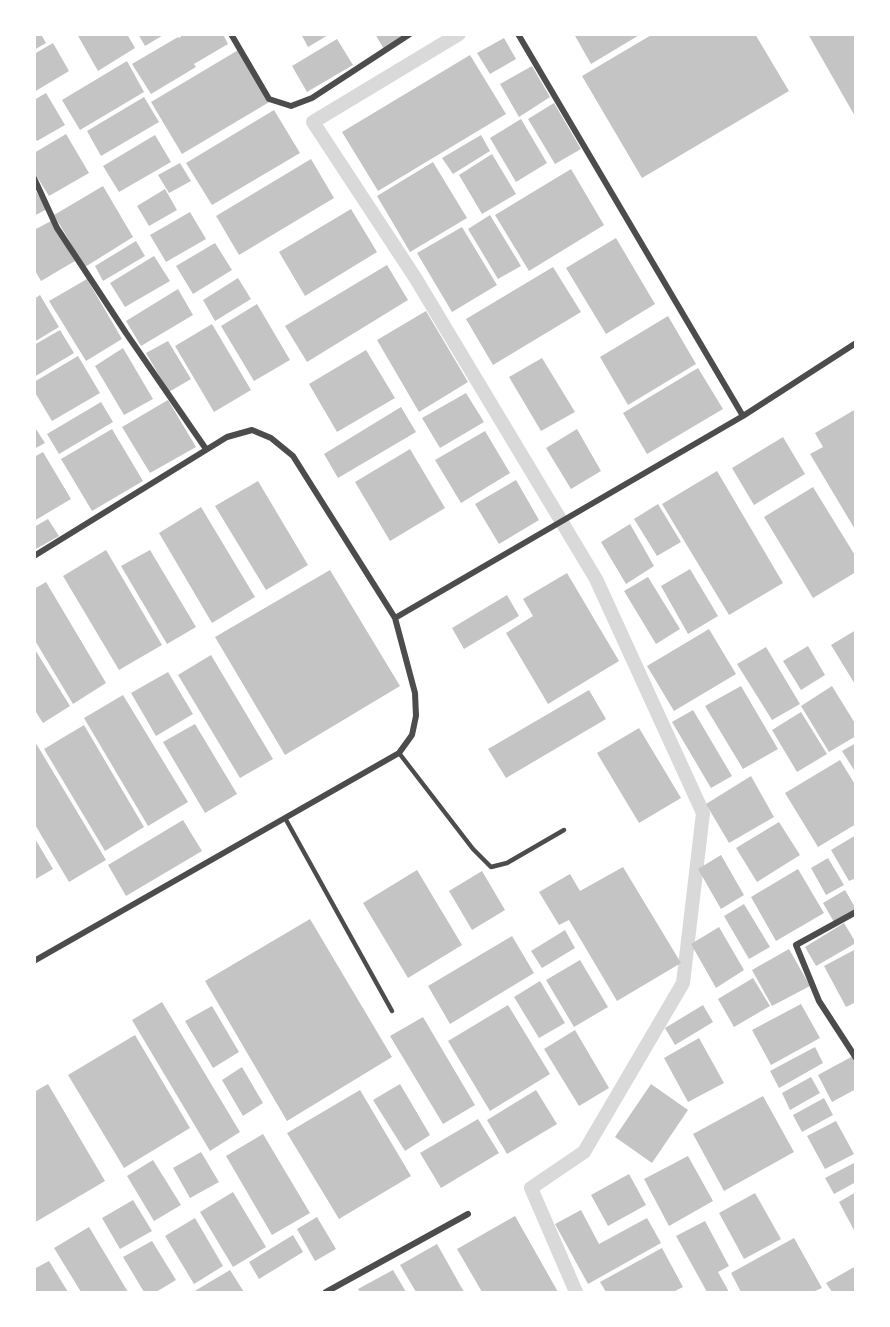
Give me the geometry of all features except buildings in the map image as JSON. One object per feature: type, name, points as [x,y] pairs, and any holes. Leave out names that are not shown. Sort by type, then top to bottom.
[{"type":"street","points":[[231,34],[269,99],[291,106],[312,98],[410,34]]},
{"type":"street","points":[[518,34],[743,416]]},
{"type":"street","points":[[34,178],[57,228],[206,449]]},
{"type":"street","points":[[395,618],[743,416],[855,344]]},
{"type":"street","points":[[34,556],[206,449],[227,437],[252,430],[271,438],[293,456],[395,618],[415,693],[417,716],[412,735],[399,753],[34,961]]},
{"type":"street","points":[[855,912],[796,945],[819,1001],[855,1058]]},
{"type":"street","points":[[326,1293],[468,1214]]},
{"type":"lane","points":[[399,753],[473,849],[491,867],[507,863],[564,830]]},
{"type":"lane","points":[[285,818],[392,1011]]},
{"type":"waterway","points":[[459,34],[313,122],[416,279],[596,579],[703,813],[683,983],[584,1152],[531,1188],[576,1292]]}]
